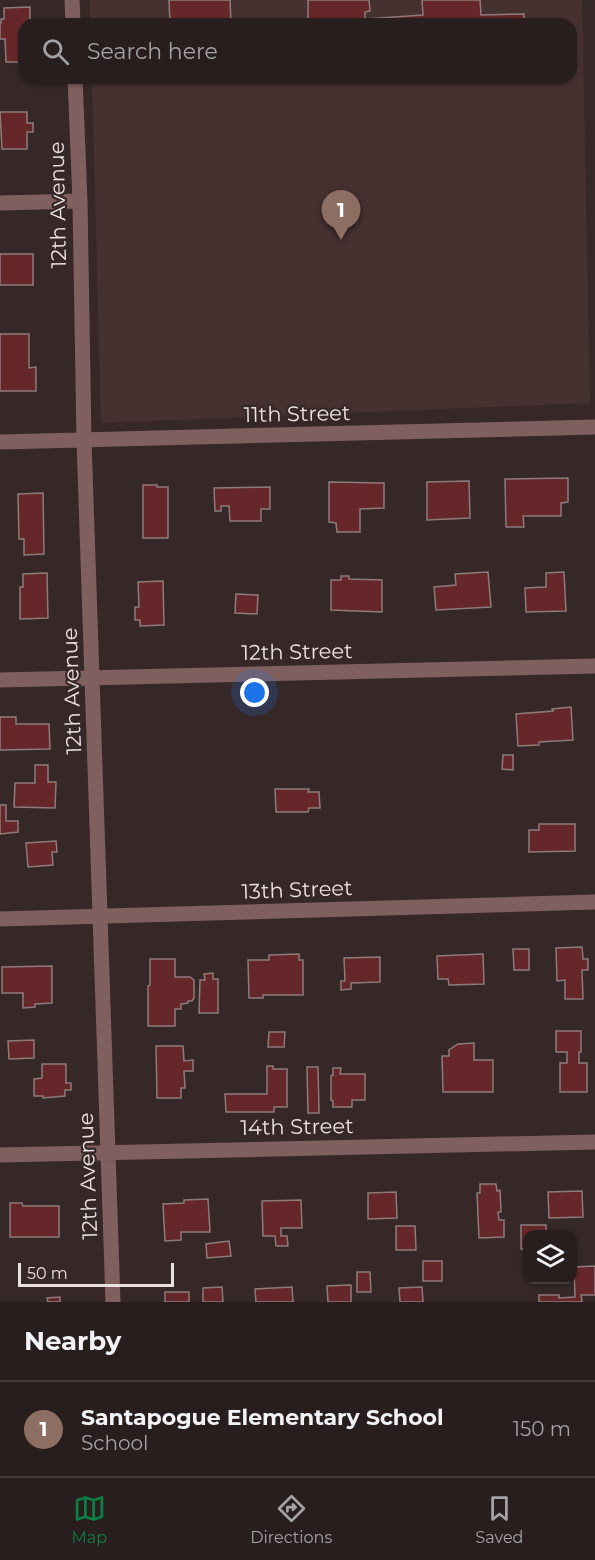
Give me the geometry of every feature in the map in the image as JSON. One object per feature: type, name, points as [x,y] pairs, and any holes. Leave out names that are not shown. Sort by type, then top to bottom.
[{"type":"street","points":[[72,0],[73,18]]},
{"type":"street","name":"12th Avenue","points":[[75,84],[80,201],[84,440],[113,1302]]},
{"type":"street","points":[[0,203],[80,201]]},
{"type":"street","name":"11th Street","points":[[0,442],[595,427]]},
{"type":"street","name":"12th Street","points":[[0,680],[595,666]]},
{"type":"street","name":"13th Street","points":[[0,919],[595,902]]},
{"type":"street","name":"14th Street","points":[[0,1155],[595,1142]]},
{"type":"shaded area","points":[[90,0],[582,0],[590,403],[101,423],[92,84],[577,84],[577,18],[90,18]]},
{"type":"building","points":[[169,0],[230,0],[231,18],[170,18]]},
{"type":"building","points":[[308,0],[369,0],[370,11],[365,12],[365,18],[308,18]]},
{"type":"building","points":[[422,0],[480,0],[481,15],[524,14],[524,18],[380,18],[423,15]]},
{"type":"building","points":[[30,7],[30,18],[18,18],[18,62],[6,62],[5,39],[0,39],[0,23],[1,19],[4,19],[4,8]]},
{"type":"building","points":[[0,112],[27,112],[27,123],[33,123],[33,132],[27,132],[27,149],[2,149]]},
{"type":"building","points":[[0,254],[33,254],[33,285],[0,285]]},
{"type":"building","points":[[0,334],[29,334],[29,368],[36,367],[36,391],[0,391]]},
{"type":"building","points":[[568,478],[568,502],[561,503],[561,516],[523,516],[524,527],[506,527],[505,479]]},
{"type":"building","points":[[469,481],[470,518],[427,520],[427,482]]},
{"type":"building","points":[[329,482],[384,483],[384,508],[360,509],[360,532],[337,532],[336,523],[329,522]]},
{"type":"building","points":[[143,485],[168,487],[168,538],[143,538]]},
{"type":"building","points":[[270,487],[270,509],[261,509],[261,521],[230,521],[229,506],[221,506],[221,511],[215,511],[214,488]]},
{"type":"building","points":[[43,493],[44,554],[24,555],[24,539],[19,539],[18,494]]},
{"type":"building","points":[[488,572],[491,607],[436,610],[434,587],[456,585],[455,574]]},
{"type":"building","points":[[564,572],[566,611],[526,612],[525,588],[546,587],[546,573]]},
{"type":"building","points":[[47,573],[48,618],[20,619],[20,587],[23,587],[23,574]]},
{"type":"building","points":[[341,576],[349,576],[349,579],[382,580],[382,612],[331,610],[331,580],[341,580]]},
{"type":"building","points":[[163,581],[164,625],[140,626],[140,620],[135,620],[135,607],[139,607],[138,582]]},
{"type":"building","points":[[236,594],[258,595],[257,614],[235,613]]},
{"type":"building","points":[[571,707],[573,740],[518,746],[516,714]]},
{"type":"building","points":[[0,717],[16,717],[16,724],[49,724],[50,749],[0,750]]},
{"type":"building","points":[[503,755],[513,755],[513,770],[502,769]]},
{"type":"building","points":[[35,765],[48,765],[48,782],[56,782],[55,808],[14,807],[15,783],[35,783]]},
{"type":"building","points":[[275,789],[309,789],[308,792],[319,792],[320,808],[309,808],[308,812],[276,812]]},
{"type":"building","points":[[0,805],[6,805],[6,821],[18,821],[18,832],[0,834]]},
{"type":"building","points":[[539,824],[575,824],[575,851],[529,852],[529,830],[539,830]]},
{"type":"building","points":[[56,841],[57,852],[52,852],[53,865],[28,867],[26,843]]},
{"type":"building","points":[[582,947],[583,959],[588,959],[588,970],[582,970],[583,999],[565,999],[565,980],[557,981],[556,948]]},
{"type":"building","points":[[513,949],[529,949],[529,970],[514,970]]},
{"type":"building","points":[[299,954],[299,960],[303,960],[303,995],[263,995],[263,998],[249,998],[248,960],[269,960],[269,955]]},
{"type":"building","points":[[483,954],[484,984],[449,985],[448,979],[438,979],[437,956]]},
{"type":"building","points":[[380,957],[380,982],[351,983],[351,989],[341,990],[341,981],[345,981],[344,958]]},
{"type":"building","points":[[150,959],[175,959],[175,977],[190,977],[194,980],[194,998],[188,1003],[181,1004],[181,1009],[175,1009],[175,1026],[148,1026]]},
{"type":"building","points":[[52,966],[52,1003],[35,1004],[35,1007],[23,1008],[23,993],[2,993],[2,967]]},
{"type":"building","points":[[213,973],[213,979],[218,979],[218,1013],[199,1013],[200,980],[205,980],[204,974]]},
{"type":"building","points":[[556,1031],[581,1031],[579,1063],[587,1063],[587,1092],[560,1092],[560,1063],[567,1063],[567,1052],[556,1052]]},
{"type":"building","points":[[269,1032],[285,1032],[284,1047],[268,1047]]},
{"type":"building","points":[[34,1040],[34,1058],[9,1059],[8,1041]]},
{"type":"building","points":[[474,1043],[474,1060],[493,1060],[493,1092],[443,1092],[442,1056],[449,1056],[449,1050],[458,1044]]},
{"type":"building","points":[[156,1046],[183,1046],[184,1061],[193,1060],[193,1071],[184,1071],[185,1088],[181,1088],[181,1098],[157,1098]]},
{"type":"building","points":[[42,1064],[66,1064],[66,1083],[71,1083],[71,1090],[65,1090],[65,1096],[43,1098],[43,1096],[34,1096],[34,1079],[42,1078]]},
{"type":"building","points":[[267,1066],[273,1066],[273,1069],[287,1069],[287,1107],[274,1107],[274,1112],[226,1112],[225,1094],[267,1094]]},
{"type":"building","points":[[307,1067],[318,1067],[319,1113],[308,1113]]},
{"type":"building","points":[[333,1068],[341,1068],[340,1074],[365,1074],[365,1100],[352,1100],[352,1107],[333,1107],[331,1076]]},
{"type":"building","points":[[480,1184],[496,1184],[497,1191],[500,1190],[501,1212],[498,1212],[499,1220],[504,1220],[504,1237],[479,1238],[477,1193],[480,1193]]},
{"type":"building","points":[[582,1191],[583,1217],[549,1218],[548,1192]]},
{"type":"building","points":[[396,1192],[397,1218],[368,1219],[368,1193]]},
{"type":"building","points":[[208,1199],[210,1232],[181,1232],[181,1240],[165,1241],[163,1204]]},
{"type":"building","points":[[301,1200],[302,1228],[281,1228],[281,1236],[287,1236],[288,1246],[276,1246],[275,1236],[263,1236],[262,1201]]},
{"type":"building","points":[[10,1203],[22,1203],[23,1206],[59,1206],[59,1237],[10,1237]]},
{"type":"building","points":[[521,1225],[546,1225],[546,1230],[523,1230],[523,1249],[521,1249]]},
{"type":"building","points":[[396,1226],[415,1226],[416,1250],[396,1250]]},
{"type":"building","points":[[229,1241],[231,1256],[207,1258],[206,1244]]},
{"type":"building","points":[[423,1261],[442,1261],[442,1281],[423,1281]]},
{"type":"building","points":[[595,1266],[595,1295],[581,1295],[582,1302],[539,1302],[539,1295],[559,1295],[559,1298],[575,1297],[577,1267]]},
{"type":"building","points":[[357,1272],[370,1272],[371,1292],[357,1292]]},
{"type":"building","points":[[351,1285],[351,1302],[328,1302],[327,1286]]},
{"type":"building","points":[[222,1287],[223,1302],[203,1302],[203,1288]]},
{"type":"building","points":[[292,1287],[293,1302],[256,1302],[255,1289]]},
{"type":"building","points":[[422,1287],[423,1302],[400,1302],[399,1288]]},
{"type":"building","points":[[165,1292],[189,1292],[189,1302],[165,1302]]},
{"type":"building","points":[[60,1297],[60,1302],[48,1302],[47,1298]]},
{"type":"place","name":"Santapogue Elementary School","points":[[341,240]]}]
